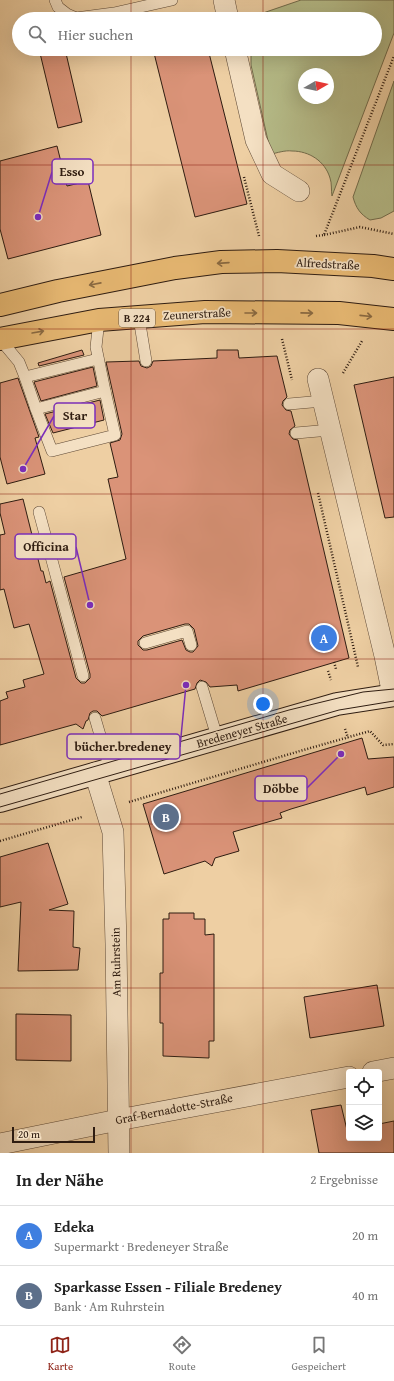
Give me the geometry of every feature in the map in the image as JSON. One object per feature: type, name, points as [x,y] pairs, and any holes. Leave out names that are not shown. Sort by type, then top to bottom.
[{"type":"main road","name":"Alfredstraße","points":[[262,261],[384,268],[394,260]]},
{"type":"main road","points":[[0,305],[58,291],[175,268],[221,262],[262,261]]},
{"type":"main road","name":"Zeunerstraße","points":[[0,339],[99,320],[205,312],[339,313],[394,319]]},
{"type":"street","points":[[224,0],[227,12]]},
{"type":"street","points":[[237,56],[256,140],[272,174],[299,191]]},
{"type":"street","name":"Bredeneyer Straße","points":[[0,801],[217,737],[337,704],[393,695],[385,656],[318,379]]},
{"type":"street","name":"Am Ruhrstein","points":[[103,771],[105,808],[112,832],[116,944],[119,1153]]},
{"type":"street","points":[[382,1070],[394,1068]]},
{"type":"street","name":"Graf-Bernadotte-Straße","points":[[0,1144],[118,1120],[346,1078]]},
{"type":"lane","points":[[55,0],[58,7],[64,12]]},
{"type":"lane","points":[[118,12],[172,0]]},
{"type":"lane","points":[[139,318],[146,361]]},
{"type":"lane","points":[[0,339],[19,362],[26,377],[52,451],[115,435],[96,347],[99,320]]},
{"type":"lane","points":[[26,377],[98,359]]},
{"type":"lane","points":[[36,409],[105,391]]},
{"type":"lane","points":[[289,404],[323,401]]},
{"type":"lane","points":[[296,433],[330,430]]},
{"type":"lane","points":[[39,512],[83,676]]},
{"type":"lane","points":[[145,643],[187,631],[191,645]]},
{"type":"lane","points":[[202,687],[217,737]]},
{"type":"lane","points":[[95,718],[103,771]]},
{"type":"path","points":[[324,235],[394,56]]},
{"type":"path","points":[[244,176],[259,235],[262,261]]},
{"type":"path","points":[[311,236],[324,235],[360,227],[394,234]]},
{"type":"path","points":[[259,235],[267,236]]},
{"type":"path","points":[[334,662],[336,669]]},
{"type":"path","points":[[0,841],[73,820],[105,808],[370,732],[383,745],[394,744]]},
{"type":"green space","points":[[301,0],[394,0],[394,33],[332,196],[331,180],[328,172],[316,158],[298,151],[287,151],[271,154],[251,65],[251,56],[382,56],[382,12],[266,12]]},
{"type":"green space","points":[[394,81],[394,211],[381,218],[370,220],[359,210],[353,197]]},
{"type":"building","points":[[41,56],[67,56],[82,122],[58,128]]},
{"type":"building","points":[[155,56],[210,56],[247,204],[195,217]]},
{"type":"building","points":[[57,146],[67,186],[88,181],[101,235],[8,259],[0,229],[0,161]]},
{"type":"building","points":[[82,350],[84,355],[39,366],[38,363]]},
{"type":"building","points":[[217,350],[238,350],[239,358],[277,356],[287,397],[283,401],[282,405],[286,410],[291,411],[295,426],[290,430],[289,434],[293,439],[298,440],[349,658],[238,691],[237,685],[210,687],[206,682],[200,680],[195,689],[102,716],[97,711],[93,711],[90,713],[83,729],[76,724],[0,745],[0,701],[8,698],[6,692],[25,687],[23,680],[44,674],[29,624],[14,628],[4,589],[0,590],[0,535],[5,534],[0,513],[0,504],[23,499],[41,571],[43,571],[46,583],[50,581],[76,678],[81,683],[85,683],[90,678],[90,674],[64,577],[126,559],[108,479],[118,477],[110,443],[120,440],[122,434],[106,362],[139,361],[141,366],[147,368],[151,366],[153,361],[217,358]],"holes":[[[189,624],[194,629],[198,646],[193,652],[186,650],[182,640],[147,650],[143,650],[138,645],[138,641],[143,636]]]},
{"type":"building","points":[[93,367],[97,386],[41,401],[34,382]]},
{"type":"building","points":[[394,377],[394,517],[385,518],[354,385]]},
{"type":"building","points":[[18,378],[39,437],[35,438],[45,474],[7,484],[0,457],[0,383]]},
{"type":"building","points":[[100,400],[104,420],[53,433],[45,414]]},
{"type":"building","points":[[362,738],[368,759],[394,757],[394,787],[367,795],[365,787],[280,813],[282,818],[233,832],[239,851],[215,858],[212,866],[205,861],[164,874],[143,804]]},
{"type":"building","points":[[48,843],[68,904],[49,910],[74,911],[73,947],[80,948],[78,970],[18,971],[21,902],[0,907],[0,857]]},
{"type":"building","points":[[169,913],[194,913],[194,919],[205,919],[205,935],[214,934],[214,1041],[209,1041],[209,1058],[163,1056],[163,1023],[160,1023],[160,973],[163,973],[163,919],[169,919]]},
{"type":"building","points":[[377,985],[384,1026],[310,1038],[304,997]]},
{"type":"building","points":[[16,1014],[71,1015],[71,1061],[16,1060]]},
{"type":"building","points":[[341,1105],[346,1126],[346,1141],[382,1141],[382,1123],[394,1121],[394,1153],[319,1153],[311,1110]]},
{"type":"tram line","points":[[0,794],[289,710],[363,692],[394,689]]},
{"type":"tram line","points":[[0,807],[339,710],[394,701]]},
{"type":"place","name":"Esso","points":[[38,217]]},
{"type":"place","name":"Star","points":[[23,469]]},
{"type":"place","name":"Officina","points":[[90,605]]},
{"type":"place","name":"Edeka","points":[[324,638]]},
{"type":"place","name":"bücher.bredeney","points":[[186,685]]},
{"type":"place","name":"Döbbe","points":[[341,754]]},
{"type":"place","name":"Sparkasse Essen - Filiale Bredeney","points":[[166,817]]}]
